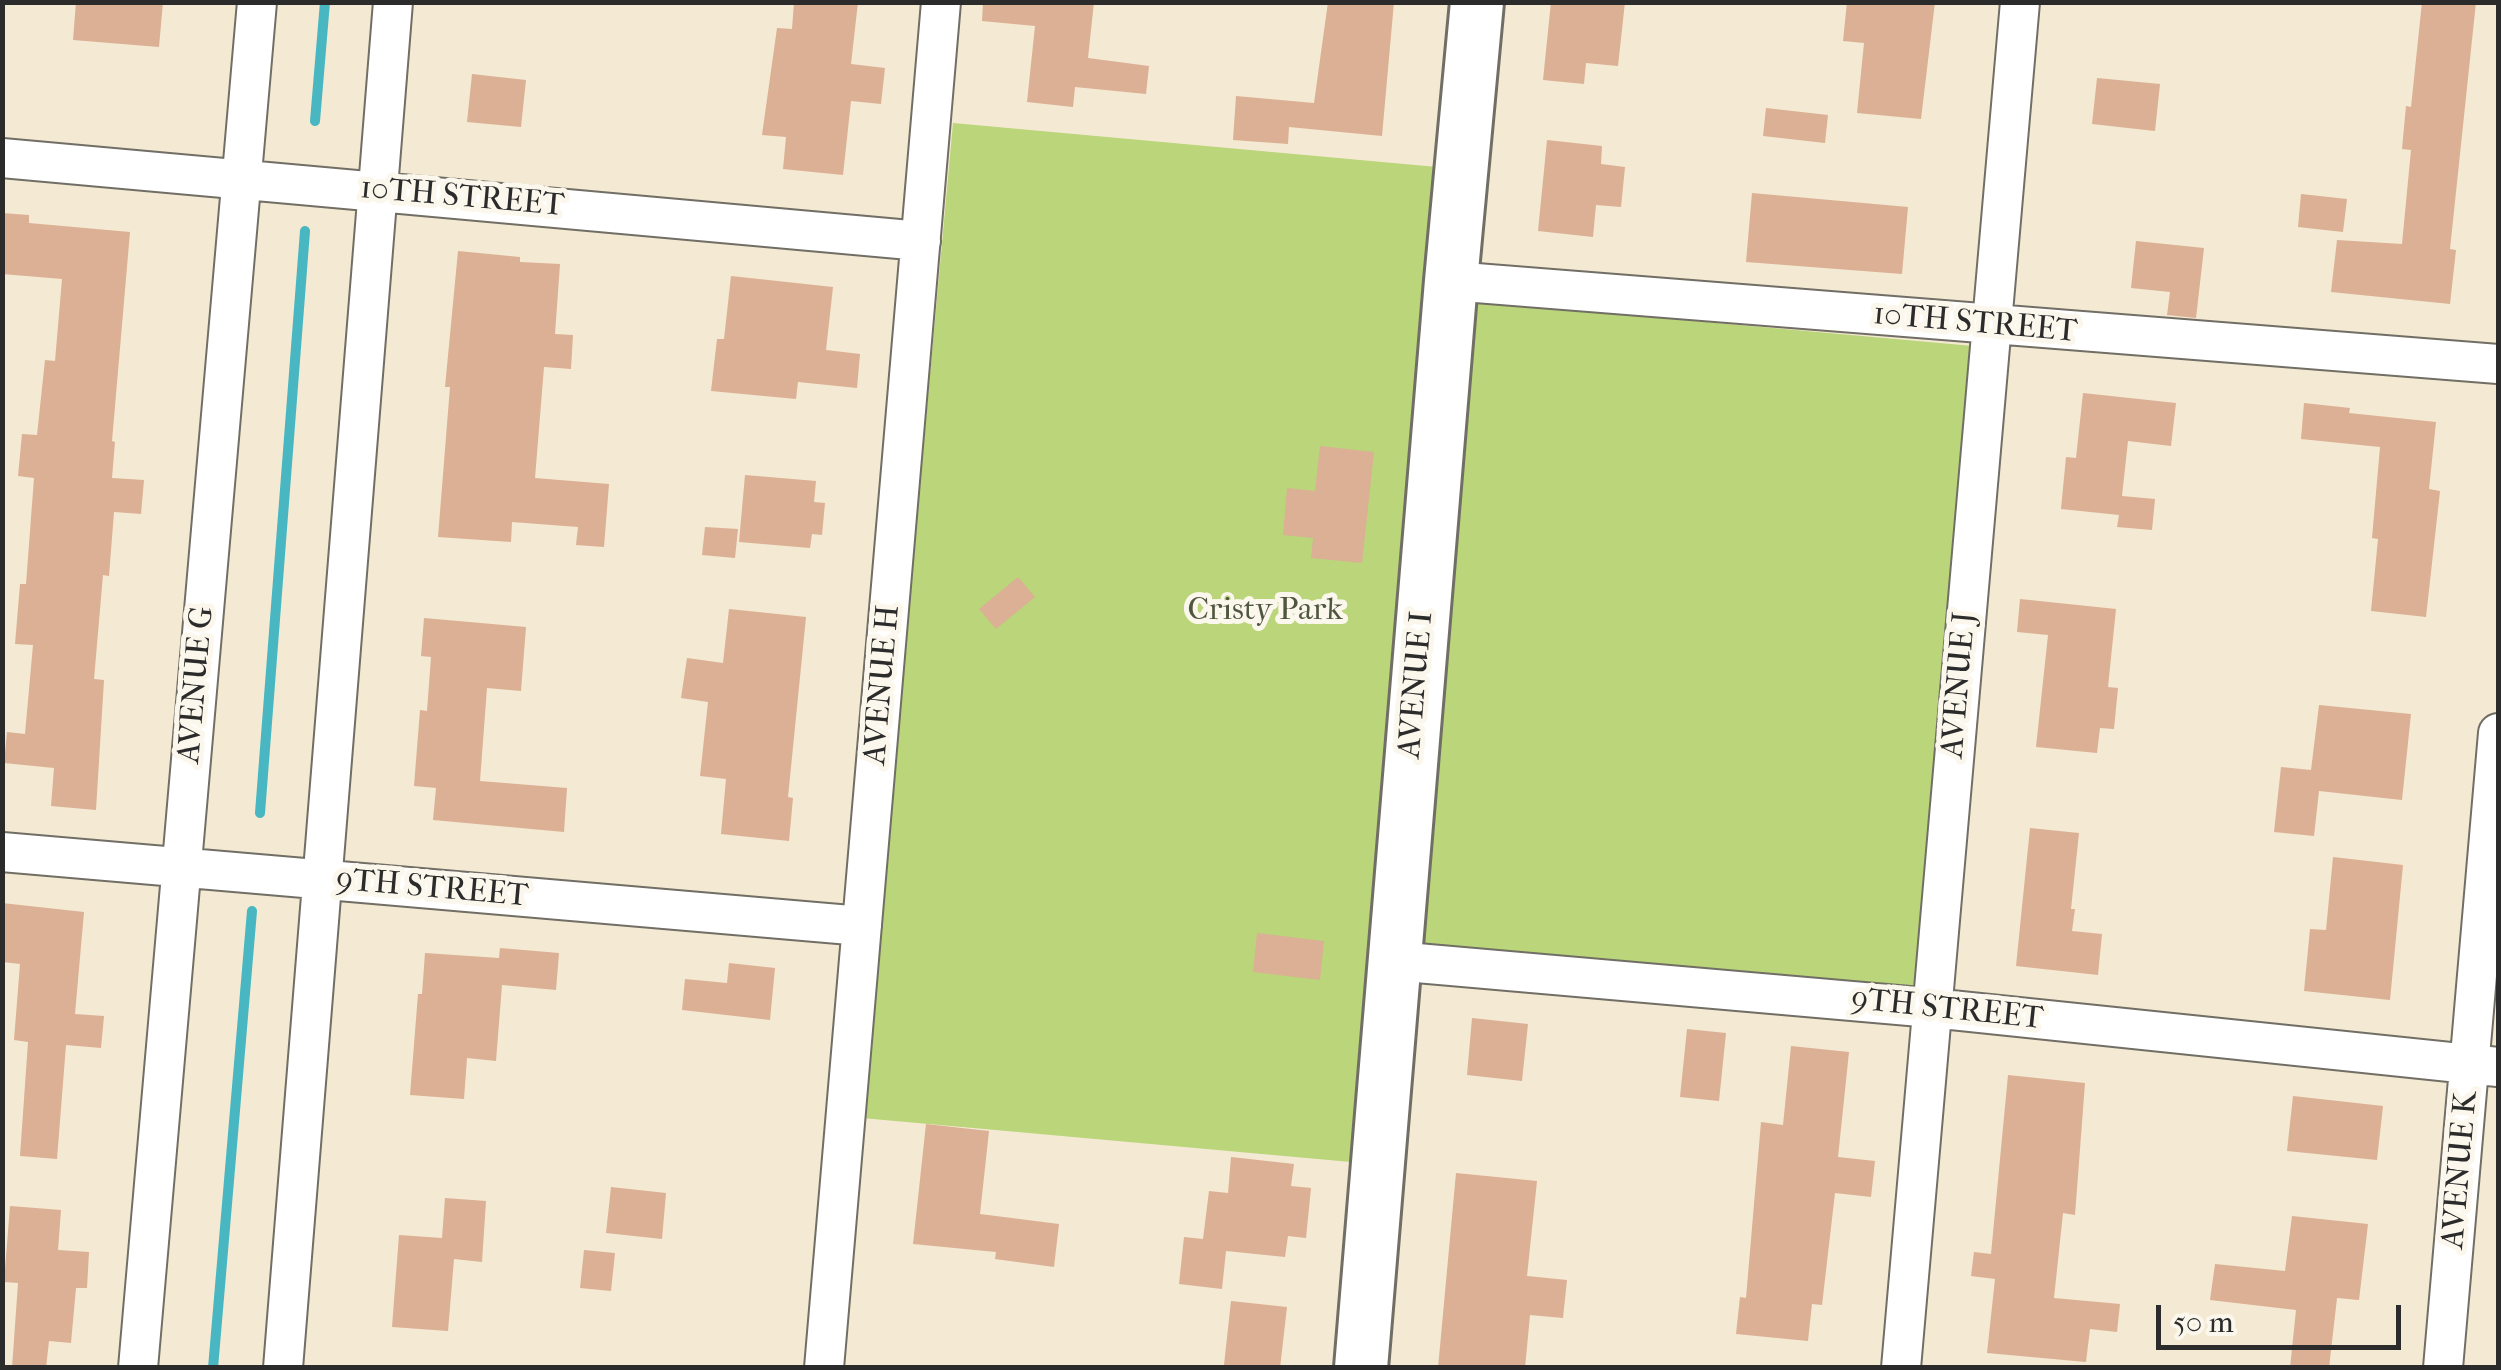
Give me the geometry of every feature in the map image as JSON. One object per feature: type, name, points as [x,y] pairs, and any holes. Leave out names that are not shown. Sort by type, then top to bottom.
[{"type":"street","name":"AVENUE G","points":[[138,1368],[256,2]]},
{"type":"street","points":[[283,1368],[394,2]]},
{"type":"street","name":"AVENUE H","points":[[824,1368],[941,2]]},
{"type":"street","name":"AVENUE I","points":[[1361,1368],[1477,2]]},
{"type":"street","name":"AVENUE J","points":[[1901,1368],[2020,2]]},
{"type":"street","name":"10TH STREET","points":[[2,158],[921,241]]},
{"type":"street","name":"10TH STREET","points":[[1451,280],[2498,364]]},
{"type":"street","name":"AVENUE K","points":[[2444,1368],[2484,1066],[2498,732]]},
{"type":"street","name":"9TH STREET","points":[[2,852],[862,926]]},
{"type":"street","name":"9TH STREET","points":[[1394,961],[1932,1008],[2484,1066]]},
{"type":"green space","name":"Cristy Park","points":[[953,123],[1437,167],[1428,297],[1973,346],[1916,991],[1382,946],[1362,1163],[862,1118]]},
{"type":"building","points":[[76,2],[163,2],[159,47],[73,40]]},
{"type":"building","points":[[794,2],[858,2],[851,64],[885,68],[881,104],[851,101],[843,175],[783,169],[786,137],[762,135],[777,28],[792,29]]},
{"type":"building","points":[[983,2],[1094,2],[1088,58],[1149,66],[1146,94],[1075,87],[1073,107],[1027,102],[1035,26],[982,21]]},
{"type":"building","points":[[1328,2],[1394,2],[1382,136],[1289,127],[1288,144],[1233,140],[1236,96],[1314,103]]},
{"type":"building","points":[[1551,2],[1625,2],[1618,66],[1586,63],[1584,84],[1543,80]]},
{"type":"building","points":[[1847,2],[1935,2],[1921,119],[1857,113],[1864,43],[1843,41]]},
{"type":"building","points":[[2422,2],[2476,2],[2450,249],[2456,250],[2450,304],[2331,292],[2337,240],[2402,244],[2411,150],[2402,149],[2406,106],[2411,107]]},
{"type":"building","points":[[472,74],[526,80],[521,127],[467,122]]},
{"type":"building","points":[[2097,78],[2160,84],[2155,131],[2092,124]]},
{"type":"building","points":[[1766,108],[1828,115],[1825,143],[1763,136]]},
{"type":"building","points":[[1547,140],[1602,146],[1601,164],[1625,167],[1621,207],[1596,205],[1593,237],[1538,231]]},
{"type":"building","points":[[1752,193],[1908,207],[1902,274],[1746,262]]},
{"type":"building","points":[[2301,194],[2347,199],[2343,232],[2298,227]]},
{"type":"building","points":[[2,213],[29,215],[29,223],[130,232],[112,478],[144,480],[141,514],[114,512],[109,576],[103,575],[94,679],[104,680],[96,810],[51,806],[54,768],[4,763],[7,732],[25,734],[33,645],[15,644],[20,584],[26,584],[34,478],[18,476],[22,434],[37,435],[45,360],[55,361],[62,279],[2,274]]},
{"type":"building","points":[[2136,241],[2204,248],[2196,318],[2167,315],[2170,292],[2131,288]]},
{"type":"building","points":[[458,251],[520,257],[520,262],[560,264],[555,334],[573,335],[571,369],[544,367],[535,478],[609,484],[604,547],[576,545],[578,527],[512,522],[511,542],[438,537],[450,387],[445,387]]},
{"type":"building","points":[[731,276],[833,287],[826,350],[860,354],[857,388],[798,382],[796,399],[711,391],[717,339],[724,339]]},
{"type":"building","points":[[2083,393],[2176,403],[2171,446],[2128,441],[2122,496],[2155,499],[2152,530],[2117,527],[2119,515],[2061,509],[2066,457],[2076,458]]},
{"type":"building","points":[[2304,403],[2350,408],[2349,413],[2436,422],[2429,489],[2440,491],[2426,617],[2371,611],[2378,539],[2372,538],[2380,447],[2301,439]]},
{"type":"building","points":[[1320,446],[1374,452],[1362,563],[1311,558],[1313,538],[1283,535],[1287,488],[1315,491]]},
{"type":"building","points":[[745,475],[816,481],[814,502],[825,503],[822,535],[812,534],[810,548],[739,542]]},
{"type":"building","points":[[705,527],[738,529],[735,558],[702,555]]},
{"type":"building","points":[[1018,577],[1035,597],[996,629],[979,609]]},
{"type":"building","points":[[2020,599],[2116,609],[2108,687],[2118,688],[2114,729],[2100,728],[2097,753],[2036,747],[2048,635],[2017,632]]},
{"type":"building","points":[[729,609],[806,617],[788,797],[793,798],[789,841],[721,834],[726,779],[700,776],[708,702],[681,698],[687,658],[723,663]]},
{"type":"building","points":[[424,618],[526,627],[521,691],[487,688],[480,781],[567,788],[564,832],[433,820],[436,788],[414,786],[420,710],[427,711],[431,657],[421,656]]},
{"type":"building","points":[[2319,705],[2411,714],[2402,800],[2319,791],[2314,836],[2274,832],[2281,767],[2311,770]]},
{"type":"building","points":[[2030,828],[2079,833],[2072,931],[2102,934],[2098,975],[2016,966]]},
{"type":"building","points":[[2333,857],[2403,865],[2390,1000],[2304,991],[2310,929],[2326,930]]},
{"type":"building","points":[[2,903],[84,912],[75,1014],[104,1016],[101,1048],[66,1045],[57,1159],[20,1156],[28,1042],[14,1040],[20,964],[2,962]]},
{"type":"building","points":[[1257,933],[1324,941],[1320,980],[1253,972]]},
{"type":"building","points":[[500,948],[559,953],[556,990],[502,985],[496,1061],[467,1058],[464,1099],[410,1095],[425,953],[499,958]]},
{"type":"building","points":[[729,963],[775,968],[770,1020],[682,1010],[685,979],[727,983]]},
{"type":"building","points":[[1472,1018],[1528,1024],[1522,1081],[1467,1075]]},
{"type":"building","points":[[1687,1029],[1726,1033],[1719,1101],[1680,1097]]},
{"type":"building","points":[[1791,1046],[1849,1052],[1838,1157],[1875,1161],[1871,1197],[1835,1193],[1822,1305],[1812,1304],[1808,1341],[1736,1334],[1740,1297],[1746,1298],[1761,1122],[1783,1125]]},
{"type":"building","points":[[2008,1075],[2085,1083],[2075,1215],[2063,1213],[2054,1298],[2120,1304],[2117,1332],[2090,1329],[2086,1362],[1987,1353],[1995,1279],[1971,1276],[1974,1252],[1991,1254]]},
{"type":"building","points":[[2293,1096],[2383,1106],[2377,1160],[2287,1151]]},
{"type":"building","points":[[926,1124],[989,1131],[980,1214],[1059,1224],[1054,1267],[995,1259],[996,1252],[913,1244]]},
{"type":"building","points":[[1231,1157],[1294,1164],[1291,1186],[1311,1188],[1306,1238],[1288,1236],[1285,1257],[1226,1251],[1222,1289],[1179,1284],[1184,1237],[1203,1239],[1209,1191],[1228,1193]]},
{"type":"building","points":[[1456,1173],[1537,1181],[1527,1276],[1567,1280],[1563,1318],[1530,1315],[1525,1368],[1438,1368]]},
{"type":"building","points":[[611,1187],[666,1193],[662,1239],[606,1233]]},
{"type":"building","points":[[445,1198],[486,1201],[482,1262],[454,1259],[448,1331],[392,1327],[399,1235],[442,1238]]},
{"type":"building","points":[[10,1206],[61,1210],[58,1250],[89,1252],[87,1288],[76,1288],[71,1343],[49,1341],[46,1368],[12,1368],[18,1283],[4,1282]]},
{"type":"building","points":[[2292,1216],[2368,1224],[2359,1300],[2337,1298],[2329,1368],[2290,1368],[2296,1310],[2210,1300],[2215,1264],[2285,1271]]},
{"type":"building","points":[[584,1250],[615,1253],[611,1291],[580,1288]]},
{"type":"building","points":[[1231,1301],[1287,1307],[1280,1368],[1224,1365]]},
{"type":"waterway","points":[[315,121],[325,2]]},
{"type":"waterway","points":[[260,813],[305,231]]},
{"type":"waterway","points":[[213,1368],[252,911]]}]
